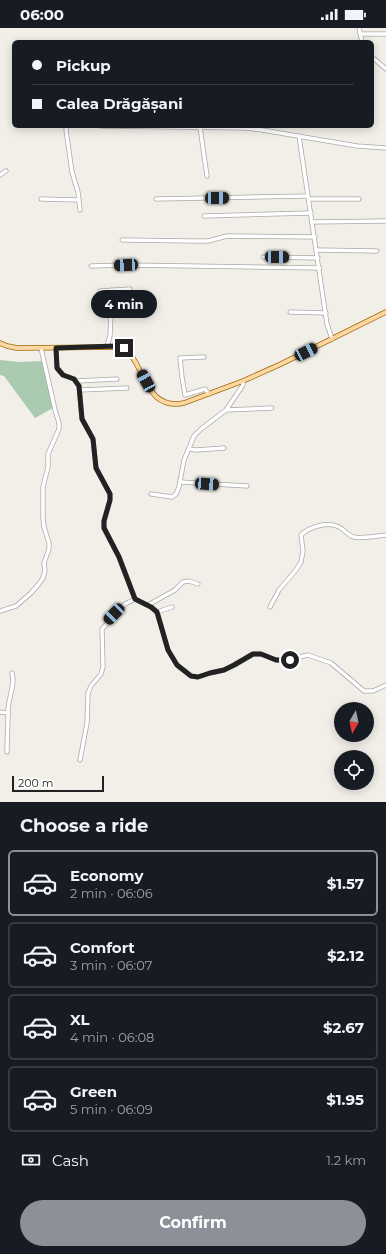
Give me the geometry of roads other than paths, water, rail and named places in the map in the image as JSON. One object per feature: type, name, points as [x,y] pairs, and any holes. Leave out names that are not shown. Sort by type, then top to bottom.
[{"type":"main road","points":[[0,343],[11,348],[121,347],[128,351],[152,393],[159,400],[167,404],[175,405],[243,381],[281,364],[386,312]]},
{"type":"street","points":[[359,28],[362,40]]},
{"type":"street","points":[[360,34],[386,34]]},
{"type":"street","points":[[374,59],[386,69]]},
{"type":"street","points":[[66,128],[72,172],[77,188],[80,210]]},
{"type":"street","points":[[200,128],[207,176]]},
{"type":"street","points":[[228,128],[256,129],[357,146],[386,148]]},
{"type":"street","points":[[299,136],[320,268],[327,324],[332,339]]},
{"type":"street","points":[[0,175],[6,171]]},
{"type":"street","points":[[156,199],[308,197],[359,199]]},
{"type":"street","points":[[41,199],[79,200]]},
{"type":"street","points":[[204,216],[311,213]]},
{"type":"street","points":[[312,222],[386,221]]},
{"type":"street","points":[[122,240],[208,241],[227,236],[315,237]]},
{"type":"street","points":[[317,250],[377,251]]},
{"type":"street","points":[[263,257],[318,258]]},
{"type":"street","points":[[91,266],[133,265],[320,268]]},
{"type":"street","points":[[100,291],[130,289]]},
{"type":"street","points":[[107,346],[110,336],[112,290]]},
{"type":"street","points":[[290,312],[326,313]]},
{"type":"street","points":[[0,611],[16,606],[38,585],[43,578],[45,571],[44,563],[49,549],[43,518],[43,487],[48,467],[49,450],[59,429],[59,423],[41,348]]},
{"type":"street","points":[[56,348],[57,368],[63,375],[77,381],[117,378]]},
{"type":"street","points":[[204,357],[180,358],[182,377],[185,395],[205,389],[209,394]]},
{"type":"street","points":[[77,381],[80,390],[82,419],[94,443],[95,464],[110,494],[110,500],[104,521],[104,528],[119,557],[135,599],[148,605],[157,612],[168,650],[177,665],[191,676],[198,677],[224,670],[253,654],[261,654],[276,660],[287,660],[308,655],[331,663],[364,691],[372,692],[386,686]]},
{"type":"street","points":[[151,494],[172,497],[176,494],[182,469],[196,432],[226,410],[243,385],[243,381]]},
{"type":"street","points":[[80,390],[127,388]]},
{"type":"street","points":[[226,410],[272,408]]},
{"type":"street","points":[[189,449],[224,448]]},
{"type":"street","points":[[180,482],[247,486]]},
{"type":"street","points":[[270,607],[279,590],[301,562],[303,551],[301,535],[304,532],[327,525],[337,525],[356,537],[386,535]]},
{"type":"street","points":[[148,605],[175,590],[183,582],[189,581],[198,584]]},
{"type":"street","points":[[80,760],[87,723],[88,693],[104,667],[102,629],[125,604],[135,599]]},
{"type":"street","points":[[157,612],[172,607]]},
{"type":"street","points":[[7,752],[9,699],[13,682],[12,672]]},
{"type":"street","points":[[0,712],[8,713]]}]
